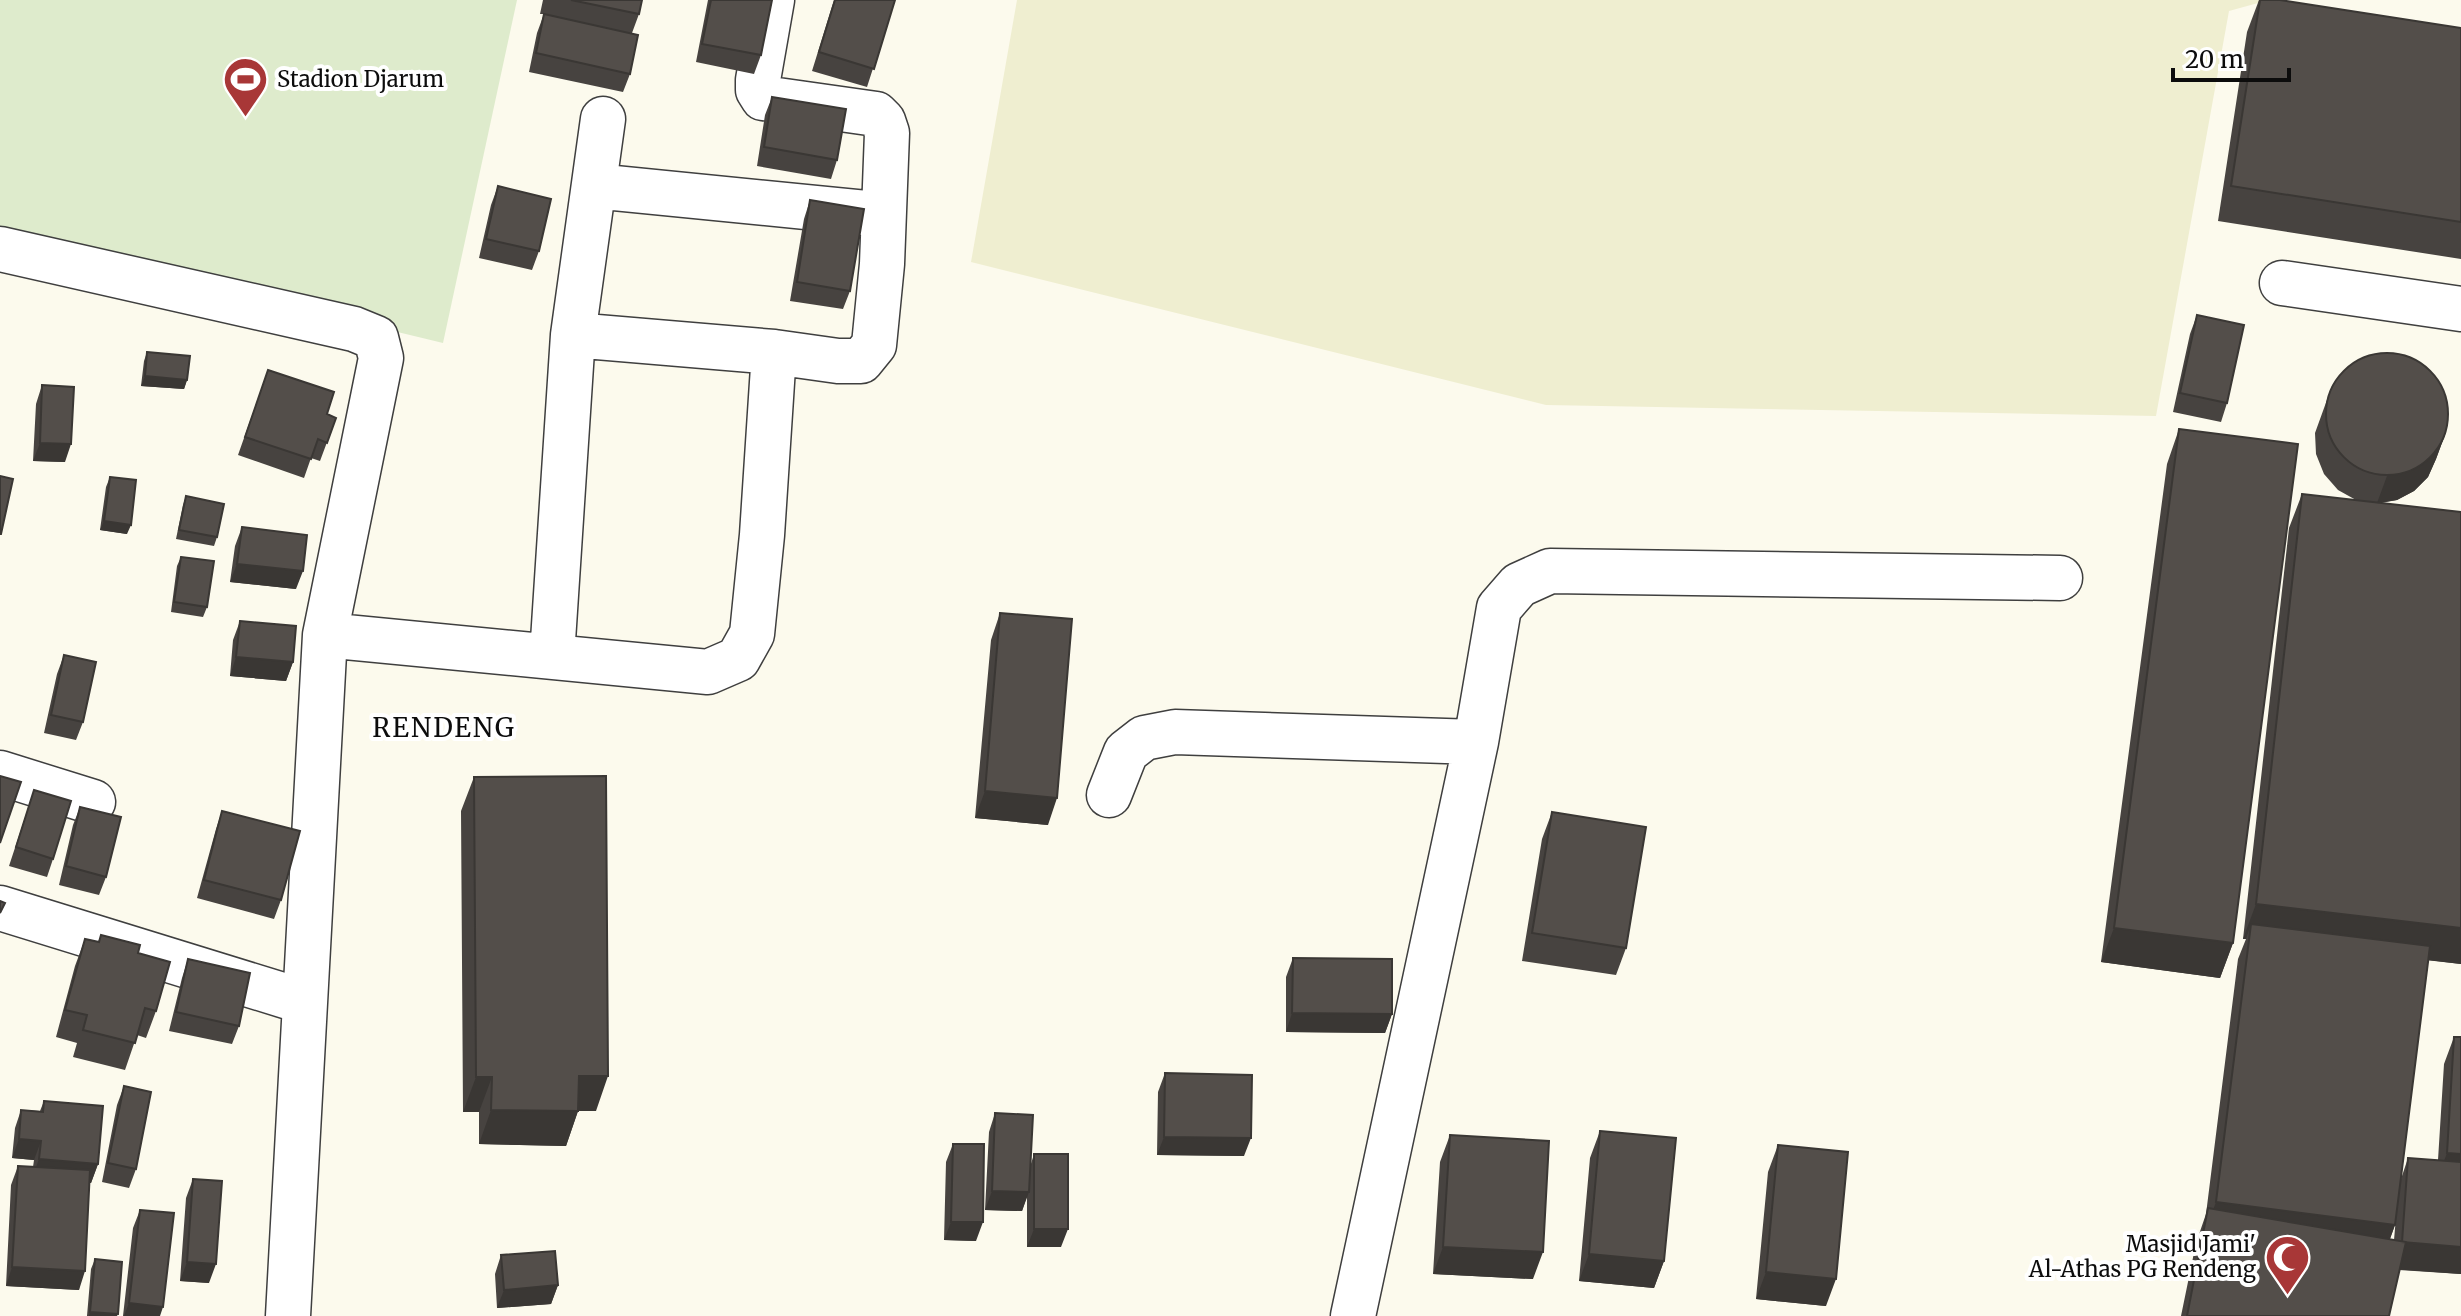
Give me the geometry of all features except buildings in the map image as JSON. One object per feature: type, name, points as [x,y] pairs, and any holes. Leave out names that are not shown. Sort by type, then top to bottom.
[{"type":"street","points":[[573,335],[774,352],[838,361],[861,361],[874,345],[882,264],[887,133],[883,121],[876,114],[763,98],[758,90],[772,0]]},
{"type":"street","points":[[552,656],[573,335],[603,119]]},
{"type":"street","points":[[594,186],[884,215]]},
{"type":"street","points":[[0,249],[354,329],[376,338],[381,358],[325,635],[288,1316]]},
{"type":"street","points":[[2282,283],[2461,309]]},
{"type":"street","points":[[325,635],[708,672],[738,659],[752,634],[774,352]]},
{"type":"street","points":[[1353,1316],[1476,742],[1499,608],[1519,585],[1550,571],[2060,578]]},
{"type":"street","points":[[1109,795],[1126,752],[1144,738],[1175,732],[1476,742]]},
{"type":"street","points":[[0,773],[93,802]]},
{"type":"street","points":[[0,908],[305,1002]]},
{"type":"green space","name":"Stadion Djarum","points":[[0,0],[517,0],[443,343],[0,236]]},
{"type":"green space","points":[[1017,0],[2269,0],[2229,11],[2156,416],[1546,405],[971,262]]},
{"type":"place","name":"Stadion Djarum","points":[[246,118]]},
{"type":"place","name":"Masjid Jami' Al-Athas PG Rendeng","points":[[2287,1296]]},
{"type":"district","name":"RENDENG","points":[[444,728]]}]
